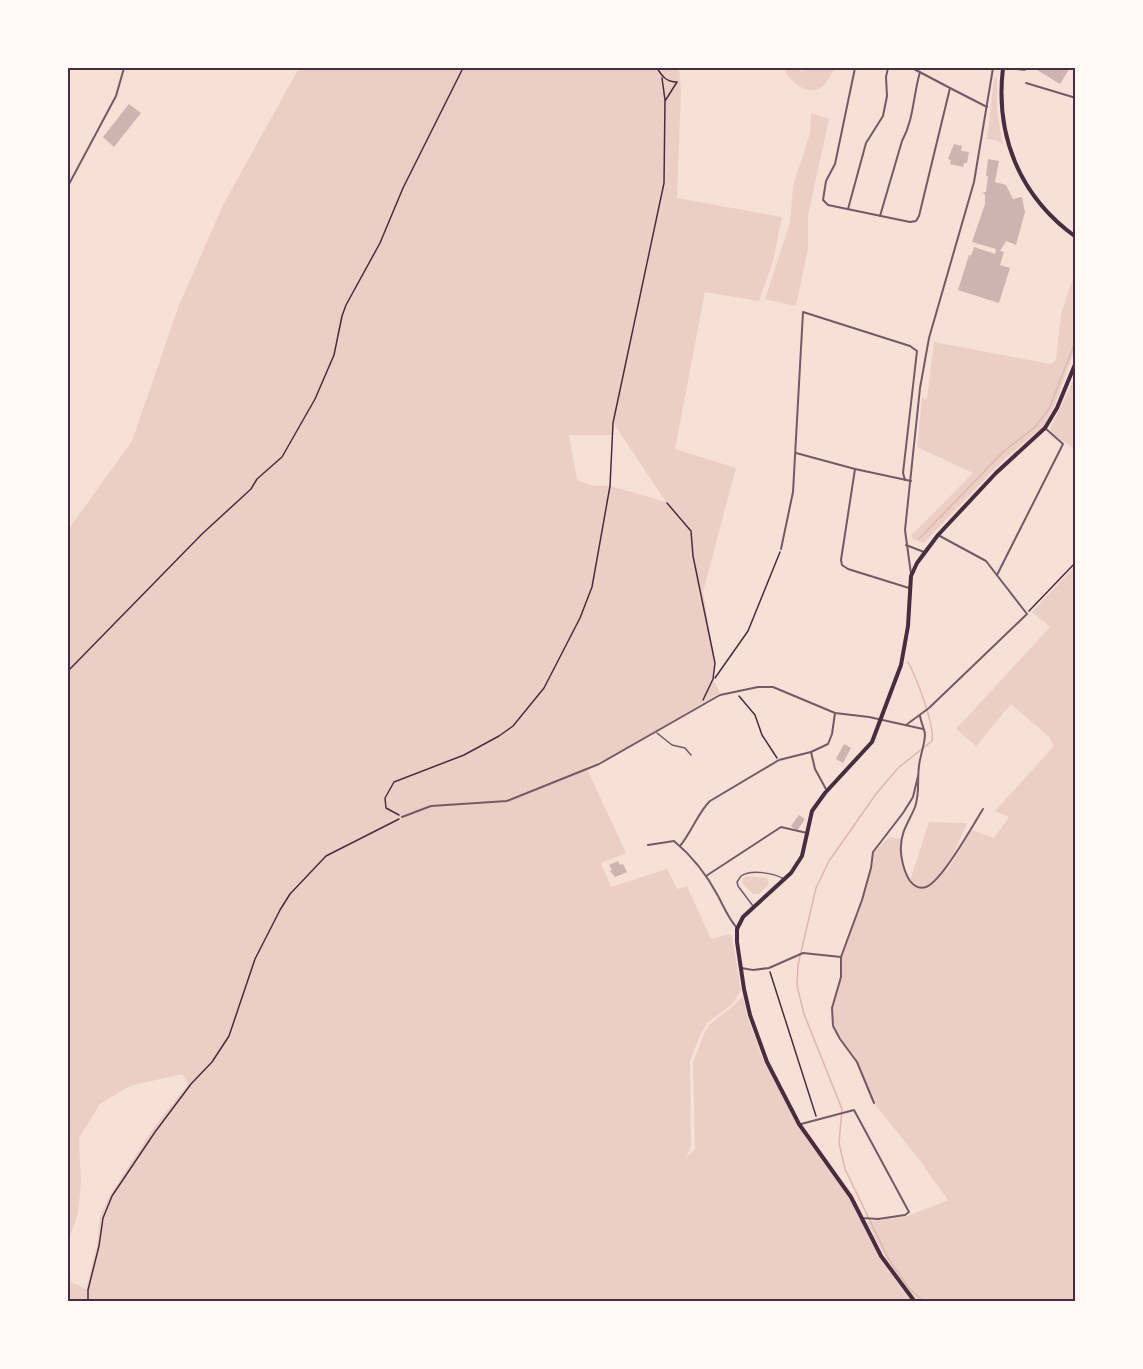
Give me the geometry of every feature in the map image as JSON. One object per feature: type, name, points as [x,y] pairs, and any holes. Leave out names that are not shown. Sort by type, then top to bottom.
[{"type":"main road","points":[[1002,68],[1002,115],[1011,152],[1036,200],[1076,237]]},
{"type":"main road","points":[[915,1302],[881,1256],[851,1197],[799,1124],[766,1062],[750,1015],[736,942],[737,929],[743,917],[786,879],[802,856],[812,811],[827,791],[868,748],[878,728],[879,720],[901,665],[908,626],[911,576],[924,552],[996,473],[1045,428],[1057,408],[1076,362]]},
{"type":"street","points":[[68,186],[116,96],[124,68]]},
{"type":"street","points":[[855,68],[835,164],[826,179],[822,196],[827,205],[910,222],[919,217],[950,88]]},
{"type":"street","points":[[848,209],[866,143],[883,116],[887,96],[888,68]]},
{"type":"street","points":[[912,68],[987,107]]},
{"type":"street","points":[[911,576],[905,530],[920,388],[928,338],[974,182],[993,68]]},
{"type":"street","points":[[880,216],[902,141],[908,132],[914,111],[914,94],[920,72]]},
{"type":"street","points":[[1026,83],[1076,98]]},
{"type":"street","points":[[781,549],[793,492],[803,312],[910,346],[917,351],[903,473],[905,480]]},
{"type":"street","points":[[997,575],[1063,444],[1045,428]]},
{"type":"street","points":[[796,453],[911,482]]},
{"type":"street","points":[[855,469],[842,565],[848,569],[909,588]]},
{"type":"street","points":[[906,725],[929,708],[1027,614],[986,561],[938,535]]},
{"type":"street","points":[[906,545],[924,552]]},
{"type":"street","points":[[402,817],[431,806],[507,801],[599,764],[720,695],[758,687],[773,687],[835,713],[870,717],[924,729]]},
{"type":"street","points":[[681,846],[704,806],[710,801],[779,760],[811,753],[828,744],[835,713]]},
{"type":"street","points":[[874,1103],[857,1062],[833,1026],[832,1008],[841,977],[842,957],[872,868],[873,852],[903,813],[912,797],[918,776],[924,729],[920,716]]},
{"type":"street","points":[[811,753],[815,769],[827,791]]},
{"type":"street","points":[[918,776],[920,785],[918,796],[905,828],[900,848],[909,879],[914,885],[921,888],[928,887],[948,864],[983,809]]},
{"type":"street","points":[[705,876],[781,827],[807,833]]},
{"type":"street","points":[[648,845],[674,841],[681,846],[705,876],[730,921],[737,929]]},
{"type":"street","points":[[741,968],[753,970],[769,968],[802,953],[842,957]]},
{"type":"street","points":[[799,1124],[854,1110],[909,1212],[905,1215],[878,1219],[862,1218]]},
{"type":"lane","points":[[1002,68],[1024,70],[1032,68]]},
{"type":"lane","points":[[656,732],[672,745],[685,748],[691,755]]},
{"type":"lane","points":[[754,907],[738,886],[737,882],[741,876],[752,873],[778,875],[786,879]]},
{"type":"path","points":[[68,671],[202,534],[251,489],[257,479],[282,457],[315,399],[334,355],[346,305],[380,243],[403,188],[463,68]]},
{"type":"path","points":[[402,817],[386,808],[385,798],[394,782],[464,754],[513,726],[544,688],[587,603],[592,587],[610,486],[613,423],[664,183],[665,101],[662,77],[657,68]]},
{"type":"path","points":[[662,77],[677,82],[665,101]]},
{"type":"path","points":[[667,503],[691,531],[693,556],[715,663],[713,679]]},
{"type":"path","points":[[704,704],[703,698],[713,679],[748,631],[781,549]]},
{"type":"path","points":[[1027,614],[1076,562]]},
{"type":"path","points":[[735,691],[755,715],[762,735],[779,760]]},
{"type":"path","points":[[88,1302],[88,1290],[103,1218],[112,1196],[190,1084],[212,1062],[229,1036],[241,994],[255,959],[290,894],[326,856],[402,817]]},
{"type":"path","points":[[769,968],[818,1120]]},
{"type":"shaded area","points":[[299,68],[679,68],[681,90],[677,198],[782,217],[772,265],[759,301],[705,292],[675,449],[736,468],[703,592],[715,663],[713,679],[720,693],[609,758],[586,767],[626,853],[601,863],[611,887],[667,869],[677,889],[687,886],[711,939],[730,934],[732,936],[741,991],[731,1005],[707,1023],[690,1061],[691,1147],[686,1157],[695,1149],[693,1062],[710,1024],[743,996],[747,1016],[764,1062],[797,1124],[849,1197],[878,1256],[911,1301],[68,1301],[68,1258],[71,1282],[86,1289],[97,1244],[100,1216],[110,1195],[152,1130],[188,1084],[182,1074],[130,1086],[100,1104],[79,1138],[81,1183],[78,1214],[68,1241],[68,530],[132,441],[179,305],[224,203]],"holes":[[[614,424],[666,502],[610,486],[593,486],[577,480],[569,435],[613,435]]]},
{"type":"shaded area","points":[[783,68],[802,71],[808,68],[835,68],[825,84],[813,90],[795,83]]},
{"type":"shaded area","points":[[994,78],[997,78],[997,111],[1003,145],[996,140],[987,139]]},
{"type":"shaded area","points":[[811,113],[829,119],[808,216],[808,248],[796,306],[765,299],[790,223],[793,186],[810,133]]},
{"type":"shaded area","points":[[1075,272],[1075,349],[1055,404],[1043,427],[1002,461],[924,543],[914,540],[911,536],[973,473],[917,447],[922,398],[927,399],[934,342],[1050,364],[1056,360],[1061,314]]},
{"type":"shaded area","points":[[1075,377],[1075,449],[1055,436],[1050,429]]},
{"type":"shaded area","points":[[1075,566],[1075,1301],[917,1301],[889,1263],[867,1222],[908,1216],[948,1200],[874,1103],[857,1062],[840,1039],[833,1024],[832,1008],[841,977],[841,957],[862,900],[874,852],[889,837],[900,839],[902,861],[910,881],[929,822],[967,823],[944,876],[972,830],[994,838],[1009,817],[995,811],[1054,746],[1049,737],[1011,704],[976,746],[956,729],[1050,627],[1032,612]]},
{"type":"shaded area","points":[[746,876],[767,878],[769,884],[759,894],[753,894],[742,883]]},
{"type":"building","points":[[1039,68],[1070,68],[1060,84],[1037,70]]},
{"type":"building","points":[[129,104],[141,113],[114,147],[103,137]]},
{"type":"building","points":[[954,144],[962,146],[961,151],[969,152],[967,163],[964,163],[963,167],[950,164],[951,160],[948,159]]},
{"type":"building","points":[[988,159],[999,161],[995,182],[1006,185],[1013,199],[1022,197],[1025,212],[1016,245],[1006,241],[1000,251],[1004,252],[1000,265],[1010,268],[999,303],[958,290],[969,255],[971,256],[974,247],[995,254],[996,249],[972,242],[985,204],[983,192],[986,192]]},
{"type":"building","points":[[844,744],[851,748],[843,763],[836,759]]},
{"type":"building","points":[[799,815],[805,819],[797,831],[791,826]]},
{"type":"building","points":[[618,861],[620,865],[623,864],[627,872],[615,877],[609,865]]},
{"type":"waterway","points":[[919,539],[1004,451],[1035,427],[1049,409],[1076,340]]},
{"type":"waterway","points":[[908,662],[928,713],[932,741],[898,768],[876,794],[829,861],[816,888],[798,965],[797,986],[804,1014],[842,1109],[839,1143],[845,1169],[888,1258],[909,1288],[924,1302]]}]
